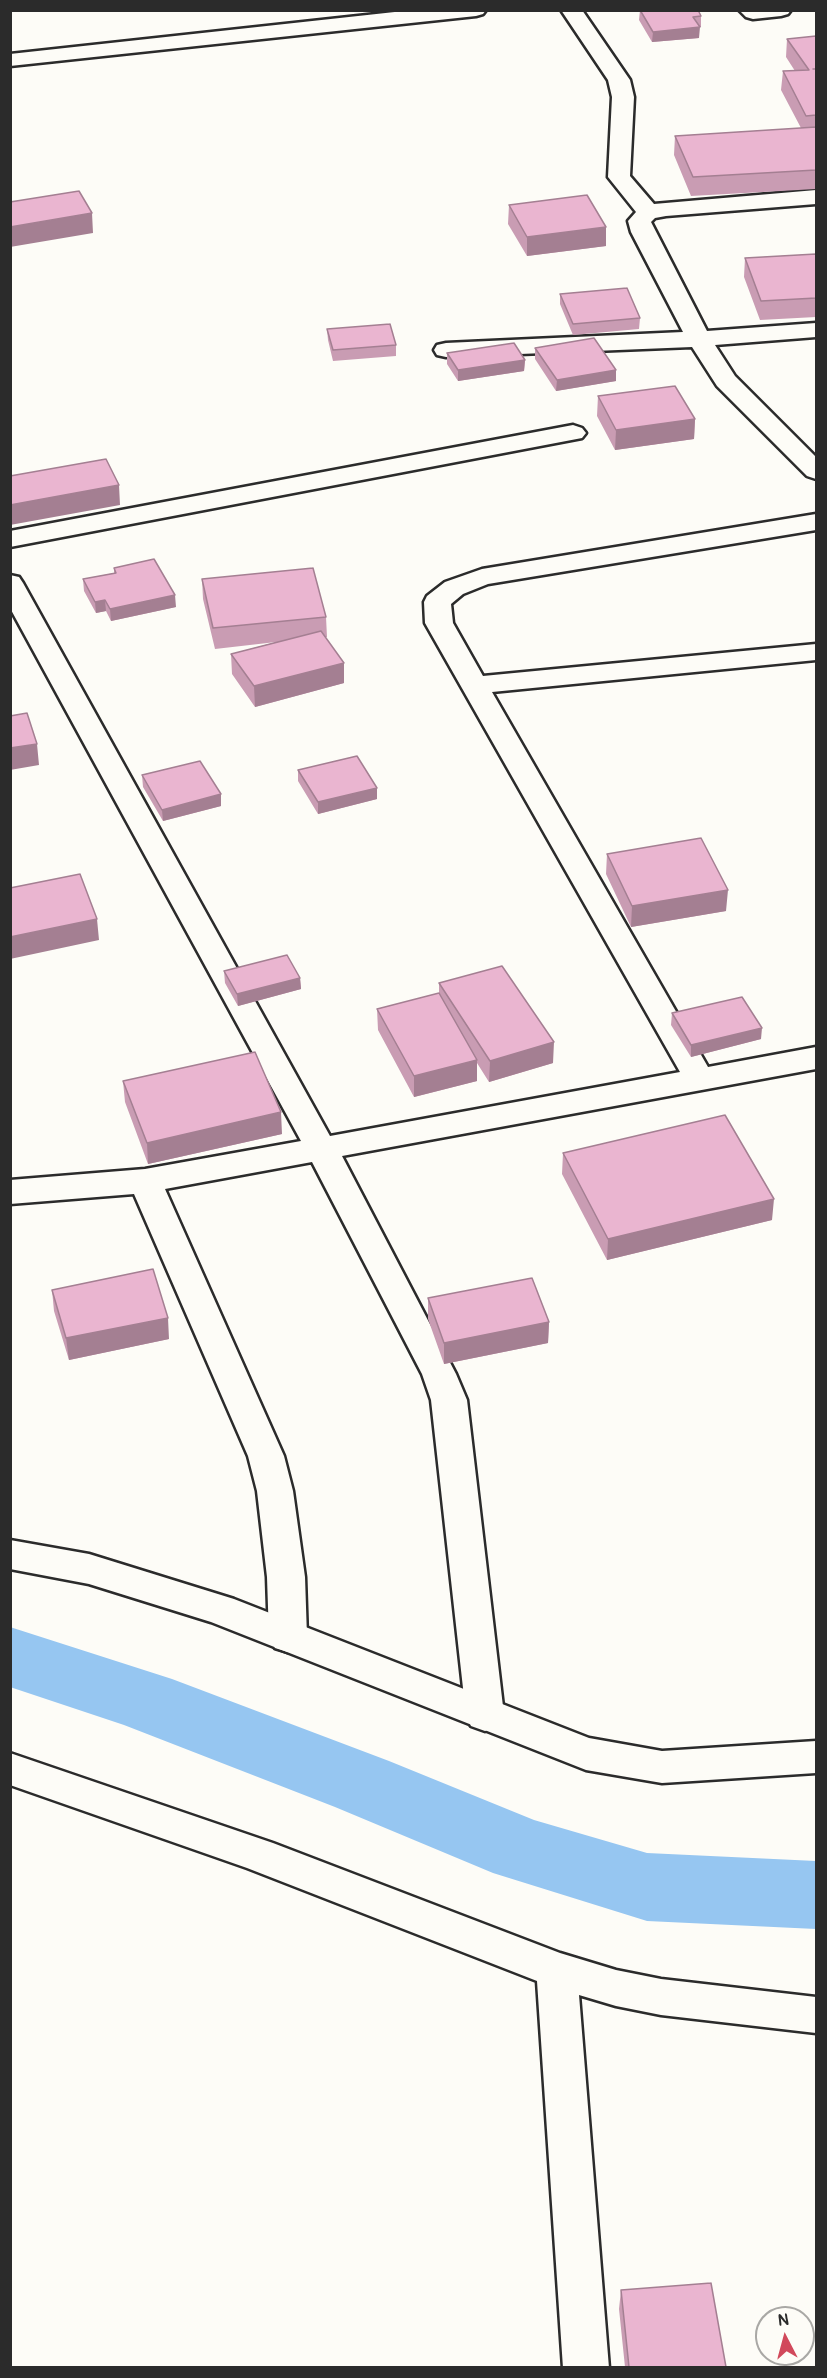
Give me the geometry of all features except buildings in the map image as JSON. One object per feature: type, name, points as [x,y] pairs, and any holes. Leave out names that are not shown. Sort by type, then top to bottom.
[{"type":"street","points":[[10,60],[476,10]]},
{"type":"street","points":[[571,10],[619,80],[623,97],[619,177],[648,213]]},
{"type":"street","points":[[750,10],[753,13],[781,10]]},
{"type":"street","points":[[816,197],[666,209],[648,213],[639,221],[699,339],[726,381],[816,471]]},
{"type":"street","points":[[446,350],[699,339],[816,330]]},
{"type":"street","points":[[10,539],[573,433]]},
{"type":"street","points":[[700,1080],[440,623],[437,602],[454,588],[482,577],[816,522]]},
{"type":"street","points":[[10,583],[321,1148],[439,1374],[449,1400],[485,1715]]},
{"type":"street","points":[[475,685],[816,652]]},
{"type":"street","points":[[10,1192],[146,1181],[816,1058]]},
{"type":"street","points":[[146,1181],[266,1456],[275,1491],[286,1577],[288,1637]]},
{"type":"street","points":[[10,1554],[89,1569],[221,1610],[586,1754],[662,1767],[816,1757]]},
{"type":"street","points":[[10,1769],[259,1855],[557,1970],[616,1988],[661,1997],[816,2015]]},
{"type":"street","points":[[557,1970],[586,2367]]},
{"type":"waterway","points":[[10,1657],[146,1701],[362,1784],[521,1850],[647,1887],[816,1895]]}]
